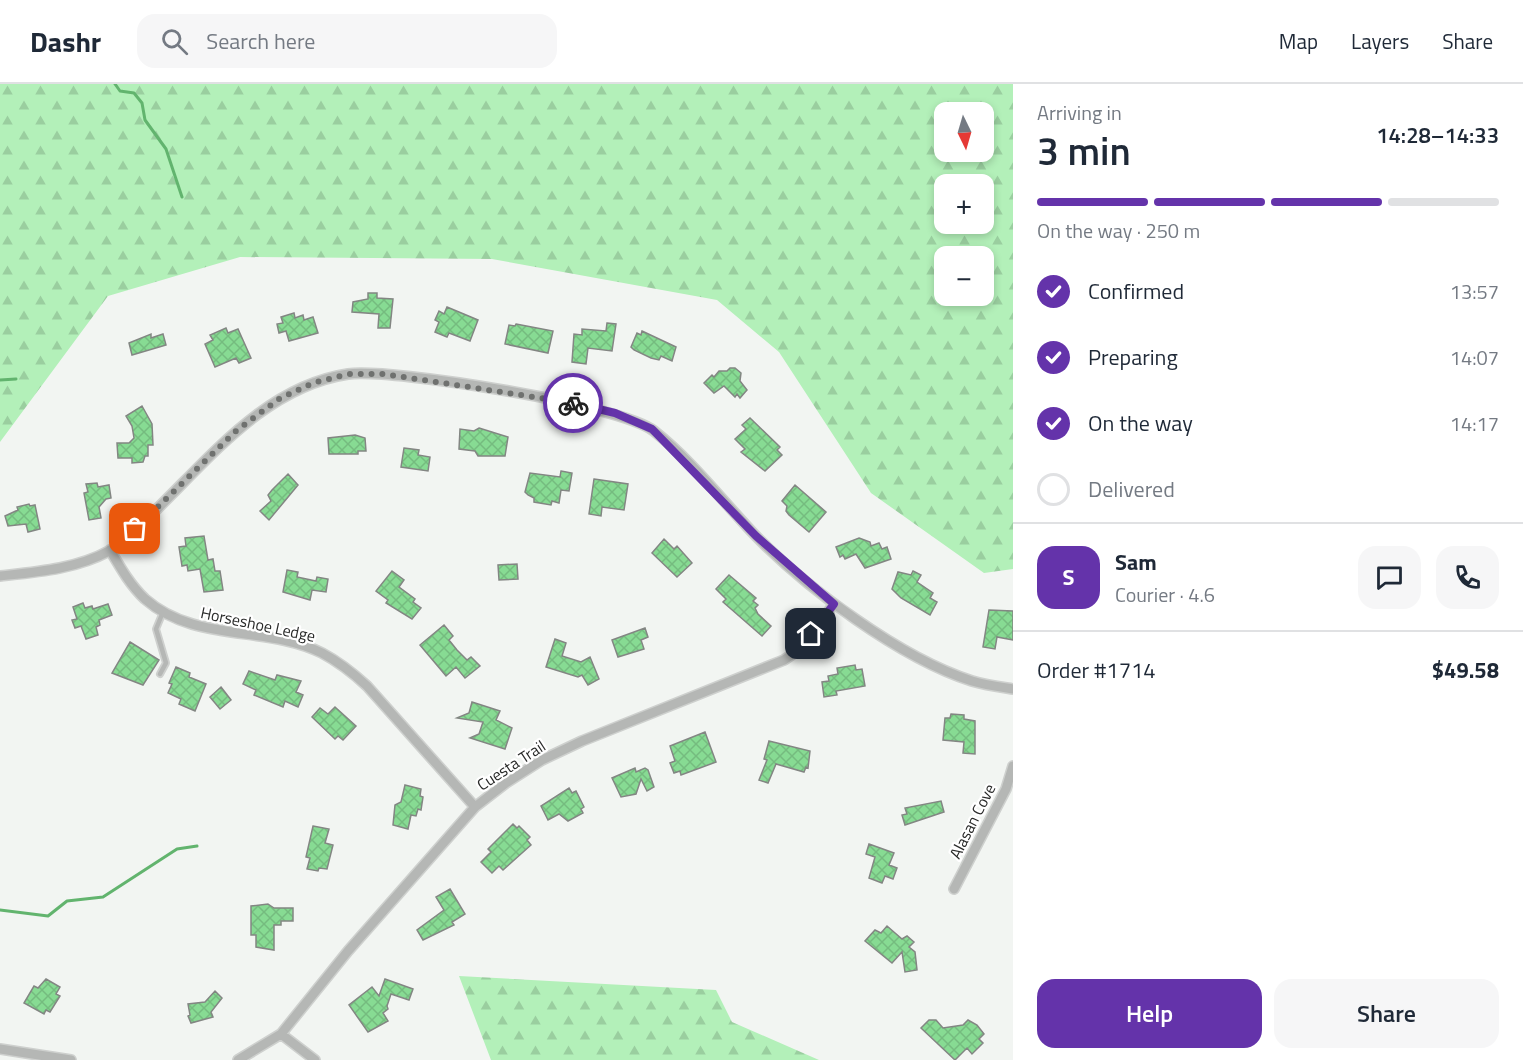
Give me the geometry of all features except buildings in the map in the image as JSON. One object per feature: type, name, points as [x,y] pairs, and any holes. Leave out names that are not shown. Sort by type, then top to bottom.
[{"type":"street","points":[[0,576],[45,572],[82,562],[110,550],[147,518],[236,431],[279,399],[313,383],[348,374],[384,374],[574,404],[615,413],[652,429],[756,536],[834,604],[924,661],[974,682],[1013,689]]},
{"type":"street","name":"Horseshoe Ledge","points":[[110,550],[144,598],[163,612],[208,629],[277,640],[321,653],[349,670],[367,686],[475,807]]},
{"type":"street","name":"Cuesta Trail","points":[[238,1060],[281,1034],[348,951],[475,807],[524,772],[582,741],[784,660],[800,649],[834,604]]},
{"type":"street","name":"Alasan Cove","points":[[954,889],[1006,789],[1013,766]]},
{"type":"street","points":[[281,1034],[315,1060]]},
{"type":"street","points":[[0,1049],[71,1060]]},
{"type":"lane","points":[[160,674],[166,663],[156,629],[163,612]]},
{"type":"green space","points":[[0,84],[1013,84],[1013,569],[984,573],[871,493],[779,352],[717,300],[492,259],[240,257],[108,296],[0,442]]},
{"type":"green space","points":[[459,976],[716,990],[732,1022],[819,1060],[491,1060]]},
{"type":"waterway","points":[[115,84],[120,91],[134,93],[142,103],[145,120],[166,149],[182,197]]},
{"type":"waterway","points":[[0,380],[16,379]]},
{"type":"waterway","points":[[0,910],[48,916],[67,901],[103,897],[177,849],[197,846]]},
{"type":"way so far","points":[[135,529],[236,431],[279,399],[313,383],[348,374],[384,374],[573,403]]},
{"type":"route","points":[[573,403],[615,413],[652,429],[756,536],[834,604],[811,634]]}]
